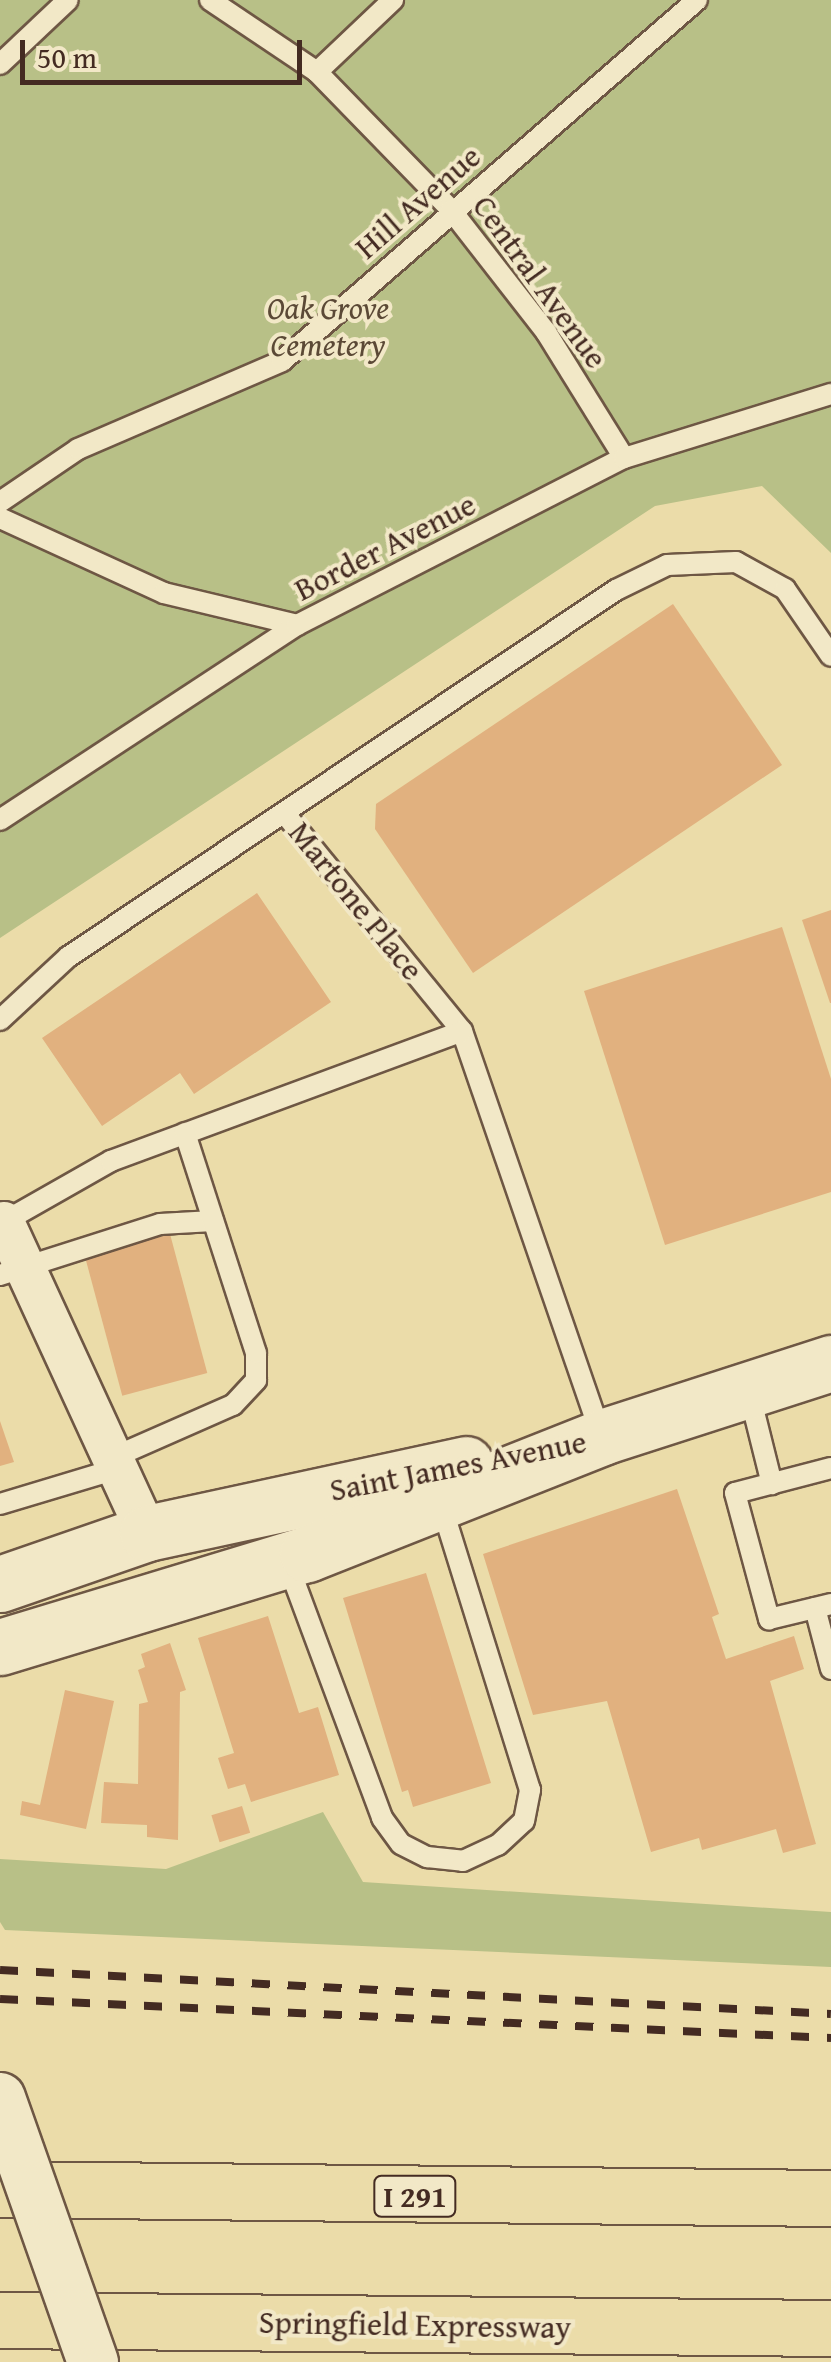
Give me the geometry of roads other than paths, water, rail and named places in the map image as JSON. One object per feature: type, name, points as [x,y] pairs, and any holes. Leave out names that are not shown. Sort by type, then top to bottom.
[{"type":"highway","points":[[0,2162],[250,2193]]},
{"type":"highway","name":"I 291","points":[[0,2189],[831,2198]]},
{"type":"highway","name":"Springfield Expressway","points":[[0,2320],[831,2328]]},
{"type":"highway","points":[[165,2362],[455,2326]]},
{"type":"main road","points":[[602,1437],[831,1363]]},
{"type":"main road","name":"Saint James Avenue","points":[[0,1647],[286,1560],[602,1437]]},
{"type":"main road","name":"Saint James Avenue","points":[[0,1584],[148,1533],[602,1437]]},
{"type":"street","points":[[2,1223],[12,1270],[148,1533]]},
{"type":"street","points":[[0,2098],[93,2362]]},
{"type":"lane","points":[[0,64],[68,0]]},
{"type":"lane","name":"Central Avenue","points":[[210,0],[317,72],[451,210],[546,332],[624,458]]},
{"type":"lane","points":[[317,72],[393,0]]},
{"type":"lane","name":"Hill Avenue","points":[[0,502],[78,449],[282,362],[451,210],[697,0]]},
{"type":"lane","name":"Border Avenue","points":[[0,820],[298,625],[624,458],[831,394]]},
{"type":"lane","points":[[0,518],[164,593],[298,625]]},
{"type":"lane","name":"Martone Place","points":[[602,1437],[462,1031],[285,814],[616,590],[667,565],[736,562],[769,580],[786,590],[831,656]]},
{"type":"lane","points":[[0,1020],[68,957],[285,814]]},
{"type":"lane","points":[[2,1223],[111,1161],[462,1031]]},
{"type":"lane","points":[[0,1504],[115,1464],[232,1405],[256,1380],[256,1352],[186,1133]]},
{"type":"lane","points":[[12,1270],[160,1224],[214,1221]]},
{"type":"lane","points":[[748,1390],[772,1484]]},
{"type":"lane","points":[[831,1468],[735,1493],[768,1620],[823,1606],[831,1668]]},
{"type":"lane","points":[[286,1560],[382,1818],[402,1844],[427,1857],[463,1861],[498,1846],[524,1821],[530,1790],[440,1501]]},
{"type":"railway","points":[[0,1970],[831,2014]]},
{"type":"railway","points":[[0,1999],[831,2038]]},
{"type":"park label","name":"Oak Grove Cemetery","points":[[328,328]]}]
